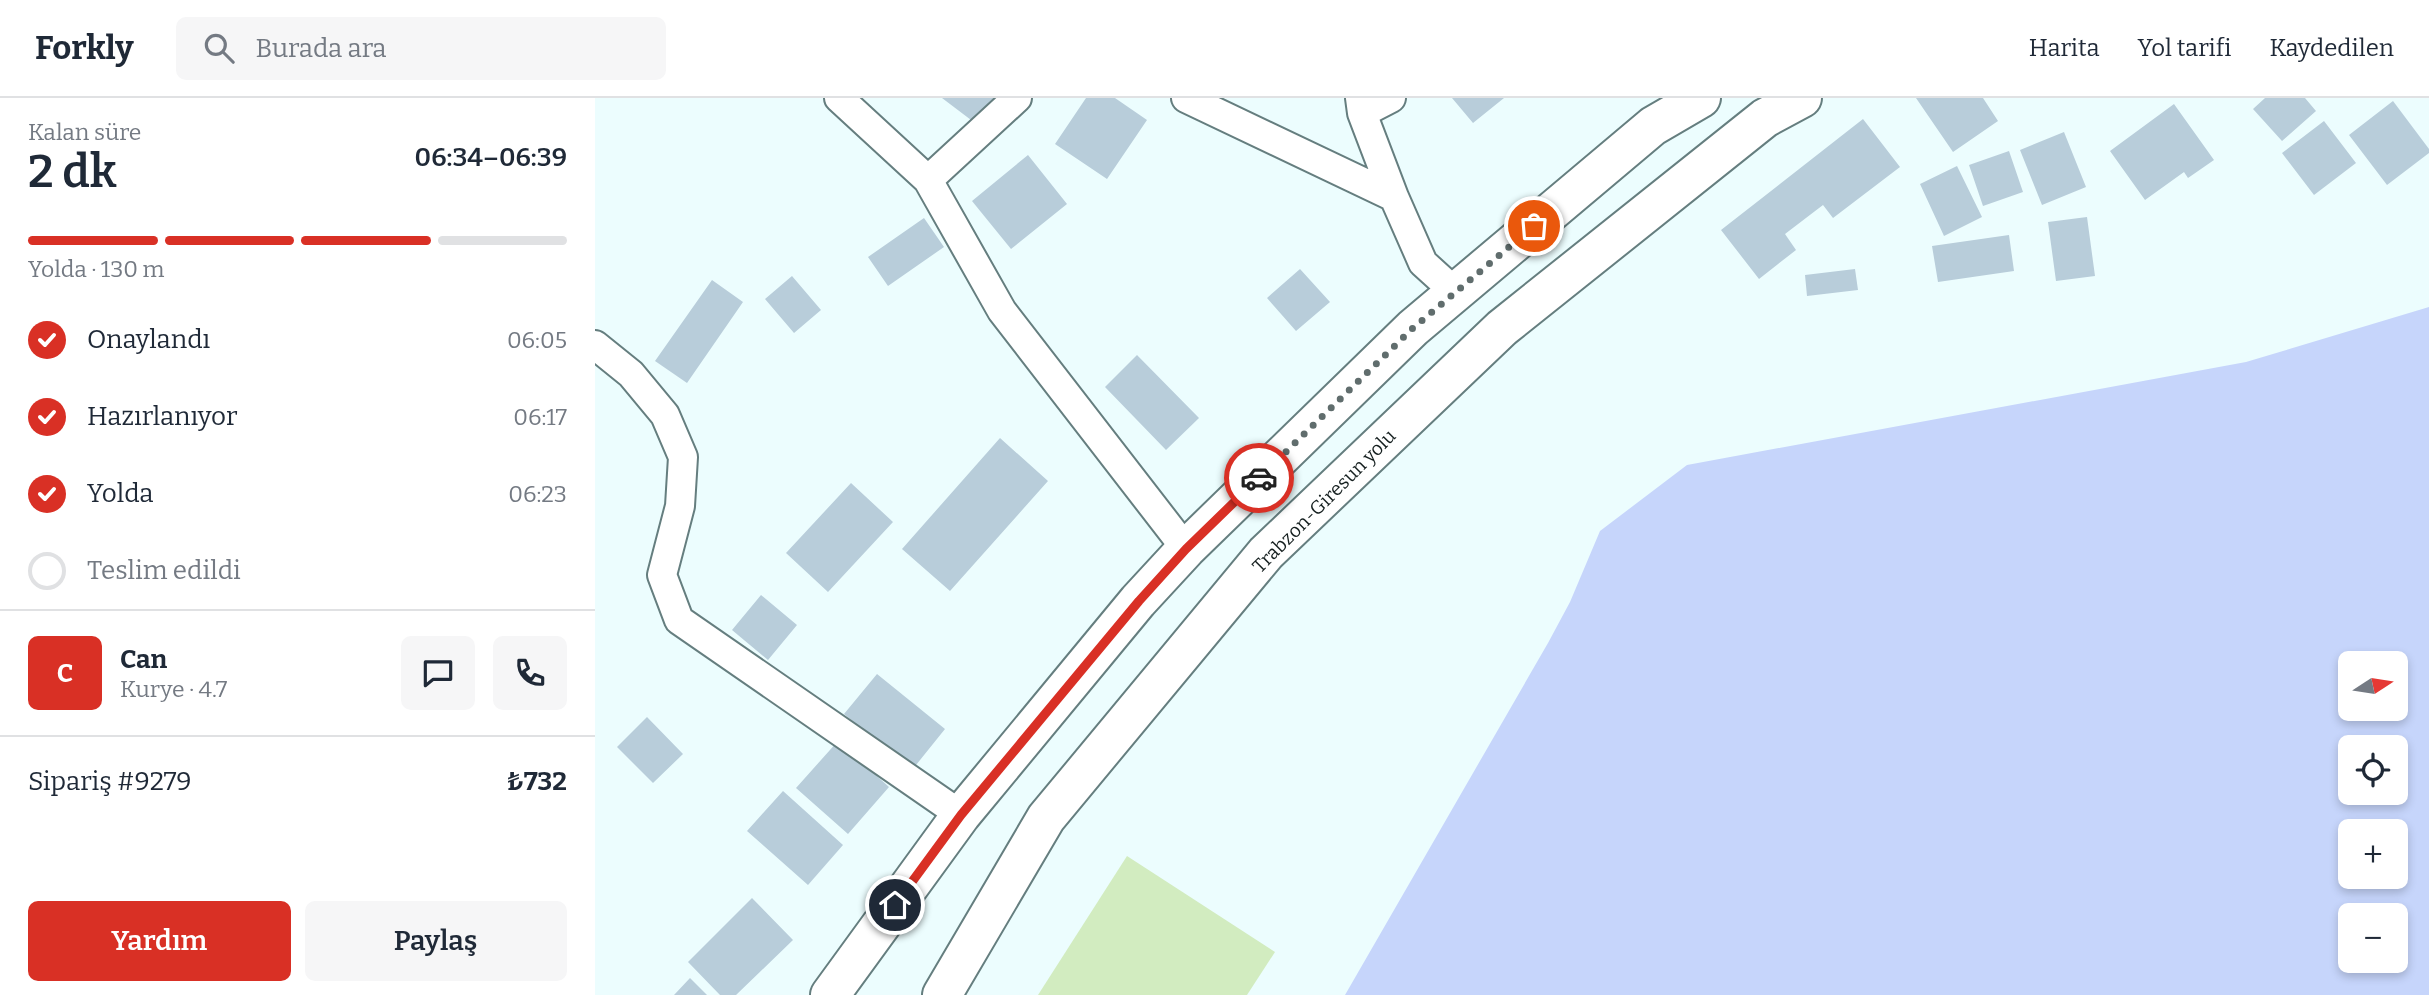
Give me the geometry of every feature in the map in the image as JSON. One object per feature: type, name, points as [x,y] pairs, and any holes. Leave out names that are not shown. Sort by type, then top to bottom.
[{"type":"highway","points":[[830,995],[961,815],[1139,601],[1186,549],[1413,328],[1653,126],[1700,98]]},
{"type":"highway","name":"Trabzon-Giresun yolu","points":[[942,995],[1046,818],[1266,554],[1502,328],[1765,118],[1802,98]]},
{"type":"street","points":[[839,98],[928,180],[1002,311],[1186,549]]},
{"type":"street","points":[[928,180],[1017,98]]},
{"type":"street","points":[[1186,98],[1394,197]]},
{"type":"street","points":[[1391,98],[1361,105],[1394,197],[1423,263],[1455,292]]},
{"type":"street","points":[[595,345],[631,374],[665,415],[683,457],[680,506],[662,575],[679,620],[961,815]]},
{"type":"green space","points":[[1127,856],[1275,952],[1247,995],[1038,995]]},
{"type":"water","points":[[2429,307],[2429,995],[1345,995],[1548,643],[1570,602],[1600,531],[1687,465],[2246,362]]},
{"type":"building","points":[[942,98],[994,98],[975,123]]},
{"type":"building","points":[[1086,98],[1115,98],[1147,120],[1107,179],[1055,144]]},
{"type":"building","points":[[1452,98],[1504,98],[1473,123]]},
{"type":"building","points":[[1916,98],[1983,98],[1998,121],[1953,152]]},
{"type":"building","points":[[2265,98],[2305,98],[2316,111],[2282,141],[2253,109]]},
{"type":"building","points":[[2393,101],[2429,149],[2429,153],[2387,185],[2349,135]]},
{"type":"building","points":[[2174,104],[2214,160],[2188,178],[2184,172],[2145,200],[2110,151]]},
{"type":"building","points":[[1863,119],[1900,167],[1833,218],[1823,205],[1785,234],[1796,250],[1759,279],[1721,230]]},
{"type":"building","points":[[2324,121],[2356,163],[2314,195],[2282,153]]},
{"type":"building","points":[[2064,132],[2086,187],[2042,205],[2020,150]]},
{"type":"building","points":[[2009,151],[2023,192],[1983,206],[1969,165]]},
{"type":"building","points":[[1028,155],[1067,204],[1011,249],[972,201]]},
{"type":"building","points":[[1957,166],[1982,217],[1944,236],[1920,184]]},
{"type":"building","points":[[2087,217],[2095,276],[2056,281],[2048,222]]},
{"type":"building","points":[[924,218],[944,247],[888,286],[868,257]]},
{"type":"building","points":[[2009,235],[2014,271],[1938,282],[1932,246]]},
{"type":"building","points":[[1300,269],[1330,302],[1296,331],[1267,298]]},
{"type":"building","points":[[1855,269],[1858,290],[1807,296],[1805,275]]},
{"type":"building","points":[[792,276],[821,310],[794,333],[765,299]]},
{"type":"building","points":[[712,280],[743,302],[687,383],[655,361]]},
{"type":"building","points":[[1137,355],[1199,418],[1166,450],[1105,387]]},
{"type":"building","points":[[1000,438],[1048,481],[950,591],[902,549]]},
{"type":"building","points":[[851,483],[893,522],[828,592],[786,553]]},
{"type":"building","points":[[761,595],[797,625],[768,660],[732,630]]},
{"type":"building","points":[[877,674],[945,729],[912,770],[844,714]]},
{"type":"building","points":[[647,717],[683,754],[653,783],[617,747]]},
{"type":"building","points":[[838,741],[889,787],[848,834],[796,788]]},
{"type":"building","points":[[783,791],[843,845],[808,885],[747,831]]},
{"type":"building","points":[[752,898],[793,940],[736,995],[720,995],[688,962]]},
{"type":"building","points":[[690,978],[707,995],[674,995]]},
{"type":"way so far","points":[[1259,478],[1413,328],[1534,226]]},
{"type":"route","points":[[895,905],[961,815],[1139,601],[1186,549],[1259,478]]}]
